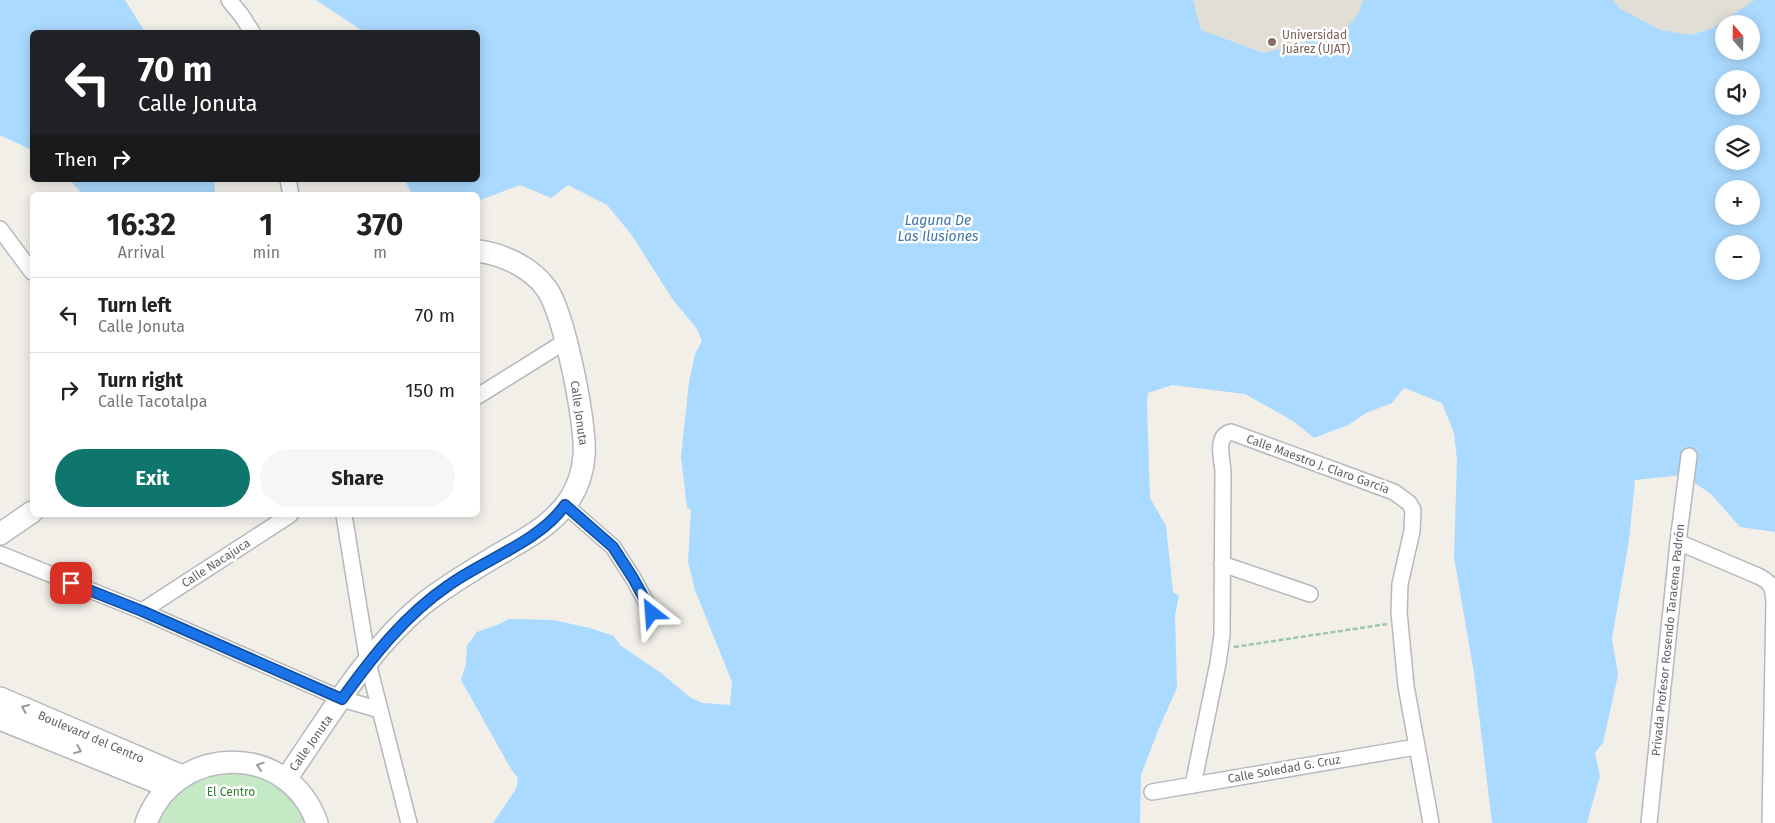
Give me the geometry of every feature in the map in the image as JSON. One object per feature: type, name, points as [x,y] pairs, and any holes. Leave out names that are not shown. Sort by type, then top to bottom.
[{"type":"street","points":[[229,0],[251,30]]},
{"type":"street","points":[[0,229],[30,269]]},
{"type":"street","name":"Calle Jonuta","points":[[286,780],[368,662],[408,619],[429,599],[460,577],[540,530],[565,505],[580,475],[584,444],[581,415],[566,341],[558,310],[551,294],[541,282],[512,262],[496,255],[480,251]]},
{"type":"street","points":[[480,395],[566,341]]},
{"type":"street","name":"Calle Maestro J. Claro García","points":[[1193,785],[1220,649],[1222,564],[1221,444],[1225,434],[1232,432],[1394,492],[1409,503],[1413,517],[1400,584],[1400,622],[1406,686],[1430,823]]},
{"type":"street","name":"Privada Profesor Rosendo Taracena Padrón","points":[[1649,823],[1678,542],[1689,456]]},
{"type":"street","points":[[565,505],[613,547],[652,613]]},
{"type":"street","points":[[0,534],[30,513]]},
{"type":"street","name":"Calle Nacajuca","points":[[142,611],[287,517]]},
{"type":"street","points":[[344,517],[368,662],[410,823]]},
{"type":"street","points":[[1678,542],[1767,580],[1773,588],[1770,823]]},
{"type":"street","points":[[0,554],[142,611],[342,699],[380,710]]},
{"type":"street","points":[[1222,564],[1310,594]]},
{"type":"street","name":"Boulevard del Centro","points":[[0,698],[176,781]]},
{"type":"street","name":"Boulevard del Centro","points":[[0,719],[176,781]]},
{"type":"street","name":"Calle Soledad G. Cruz","points":[[1152,792],[1416,747]]},
{"type":"street","points":[[146,823],[156,802],[176,781],[208,765],[231,762],[254,764],[268,769],[286,780],[302,795],[317,823]]},
{"type":"path","points":[[1220,649],[1400,622]]},
{"type":"shaded area","name":"Universidad Juárez (UJAT)","points":[[1147,0],[1384,0],[1306,66],[1231,51]]},
{"type":"shaded area","points":[[1608,0],[1775,0],[1760,15],[1715,15],[1715,35],[1704,48],[1611,16]]},
{"type":"green space","name":"El Centro","points":[[254,764],[317,823],[146,823],[172,784]]},
{"type":"water","points":[[0,0],[125,0],[144,30],[30,30],[30,149],[0,135]]},
{"type":"water","name":"Laguna De Las Ilusiones","points":[[316,0],[1193,0],[1201,30],[1263,53],[1343,32],[1358,14],[1363,0],[1613,0],[1619,8],[1660,30],[1691,35],[1715,26],[1715,60],[1760,60],[1760,15],[1732,15],[1755,0],[1775,0],[1775,532],[1740,527],[1711,494],[1683,475],[1635,480],[1629,541],[1612,638],[1618,675],[1603,743],[1595,753],[1600,776],[1587,823],[1492,823],[1474,673],[1454,557],[1457,460],[1454,433],[1442,403],[1404,388],[1392,403],[1366,413],[1348,425],[1314,438],[1293,421],[1245,394],[1172,385],[1148,393],[1147,403],[1150,498],[1166,526],[1173,592],[1179,596],[1175,616],[1177,688],[1141,775],[1140,823],[493,823],[516,789],[518,778],[511,769],[461,680],[466,664],[467,645],[477,632],[509,619],[553,620],[590,628],[614,636],[620,645],[661,673],[691,698],[703,703],[730,705],[732,682],[695,590],[688,562],[691,510],[687,507],[681,457],[689,382],[695,354],[702,341],[697,329],[673,300],[631,234],[607,205],[568,185],[551,198],[520,185],[480,200],[480,192],[411,192],[406,182],[480,182],[480,30],[361,30]]},
{"type":"water","points":[[72,182],[214,182],[215,192],[80,192]]},
{"type":"place","name":"Universidad Juárez (UJAT)","points":[[1272,42]]},
{"type":"route","points":[[71,583],[142,611],[342,699],[376,652],[422,605],[460,577],[540,530],[565,505],[613,547],[652,613]]}]
